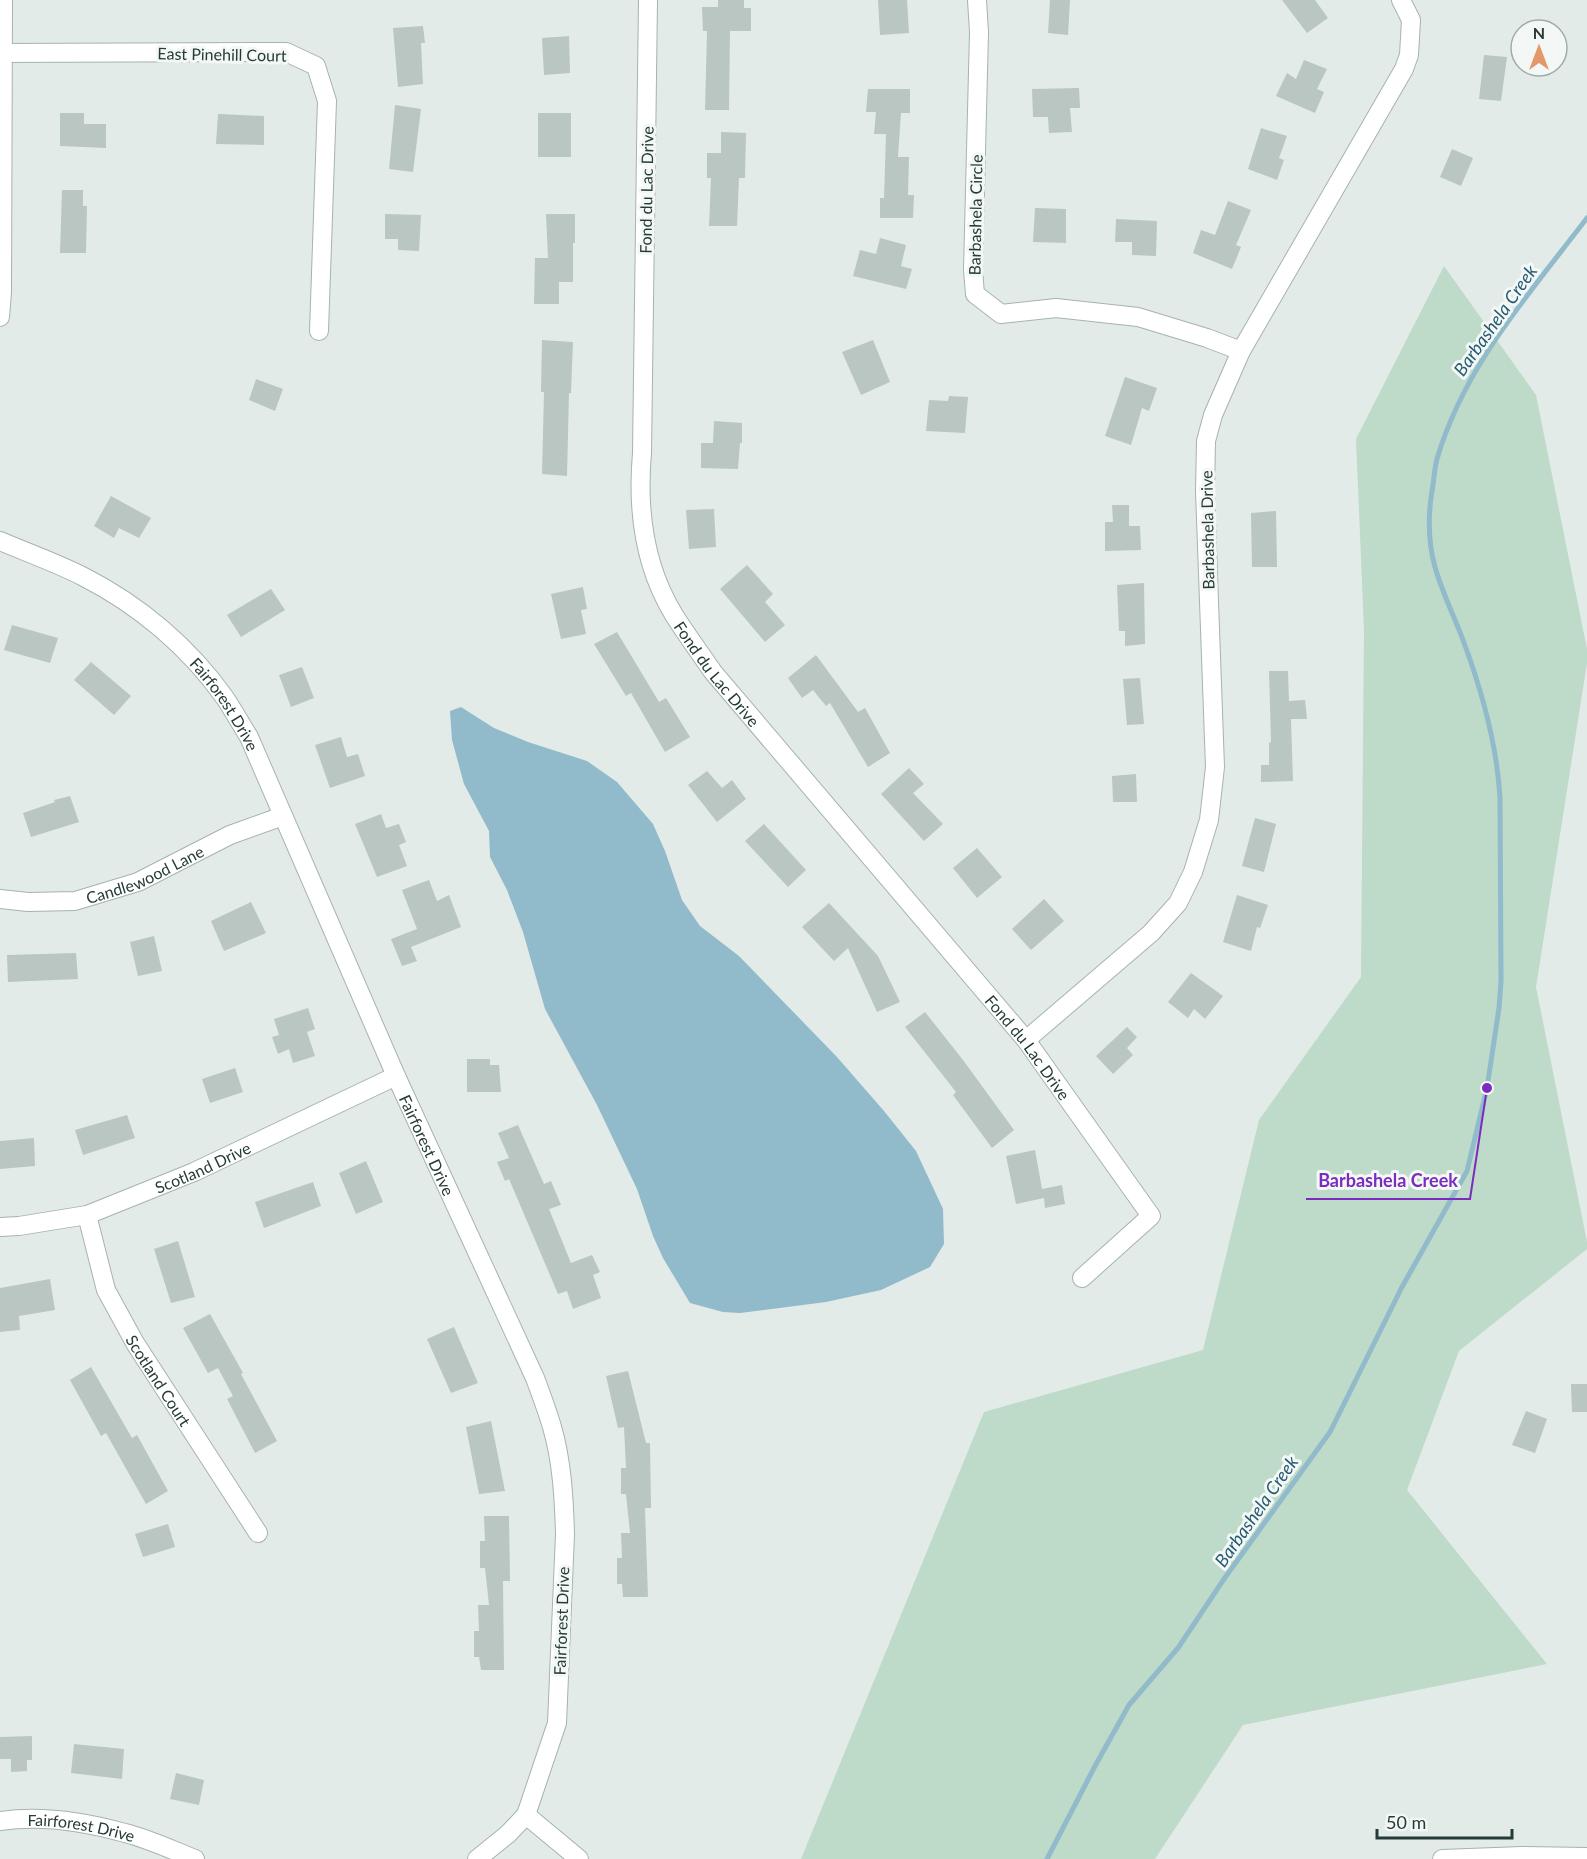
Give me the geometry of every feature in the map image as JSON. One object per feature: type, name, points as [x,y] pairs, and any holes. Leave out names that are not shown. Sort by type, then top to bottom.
[{"type":"street","points":[[0,317],[3,0]]},
{"type":"street","name":"Fond du Lac Drive","points":[[648,0],[640,489],[644,533],[650,559],[673,614],[713,672],[1026,1040],[1151,1216],[1082,1278]]},
{"type":"street","name":"Barbashela Circle","points":[[977,0],[979,32],[973,270],[975,294],[1001,314],[1056,308],[1138,317],[1241,351]]},
{"type":"street","name":"Barbashela Drive","points":[[1026,1040],[1151,933],[1178,903],[1193,872],[1209,820],[1215,767],[1206,441],[1213,415],[1241,351],[1404,69],[1409,55],[1411,20],[1401,0]]},
{"type":"street","name":"East Pinehill Court","points":[[1,53],[286,52],[316,66],[327,101],[319,331]]},
{"type":"street","name":"Fairforest Drive","points":[[0,541],[83,576],[130,603],[151,619],[190,656],[224,697],[249,737],[396,1076],[535,1378],[552,1428],[558,1455],[564,1508],[565,1534],[557,1723],[526,1815],[508,1834],[477,1859]]},
{"type":"street","name":"Candlewood Lane","points":[[0,899],[28,902],[75,901],[138,882],[230,835],[283,816]]},
{"type":"street","name":"Scotland Drive","points":[[0,1227],[87,1215],[194,1172],[396,1076]]},
{"type":"street","name":"Scotland Court","points":[[87,1215],[105,1290],[135,1343],[258,1533]]},
{"type":"street","points":[[526,1815],[579,1859]]},
{"type":"street","name":"Fairforest Drive","points":[[0,1821],[18,1818],[83,1824],[125,1833],[195,1859]]},
{"type":"street","points":[[1442,1859],[1522,1856],[1587,1857]]},
{"type":"green space","points":[[1444,266],[1536,395],[1587,649],[1587,663],[1536,987],[1587,1249],[1459,1351],[1407,1490],[1547,1664],[1243,1725],[1155,1859],[801,1859],[984,1412],[1203,1350],[1259,1120],[1361,977],[1364,630],[1356,439]]},
{"type":"water","points":[[461,707],[494,728],[528,742],[587,761],[617,782],[653,824],[682,900],[700,926],[739,956],[837,1057],[916,1151],[943,1209],[944,1244],[930,1267],[881,1290],[826,1302],[740,1313],[723,1312],[690,1303],[663,1258],[637,1189],[597,1105],[545,1009],[523,932],[507,890],[490,857],[489,831],[464,784],[452,740],[450,711]]},
{"type":"building","points":[[718,0],[744,0],[744,8],[751,8],[751,31],[730,31],[729,110],[705,110],[707,31],[703,31],[702,7],[718,7]]},
{"type":"building","points":[[878,0],[907,0],[909,33],[880,35]]},
{"type":"building","points":[[1050,0],[1070,0],[1068,35],[1048,33]]},
{"type":"building","points":[[1282,0],[1315,0],[1328,18],[1307,33]]},
{"type":"building","points":[[423,26],[425,43],[421,43],[423,84],[398,87],[393,28]]},
{"type":"building","points":[[569,36],[570,73],[544,75],[542,38]]},
{"type":"building","points":[[1484,55],[1507,57],[1501,101],[1479,99]]},
{"type":"building","points":[[1304,60],[1327,69],[1317,89],[1324,92],[1315,113],[1276,96],[1287,73],[1296,79]]},
{"type":"building","points":[[1079,88],[1080,108],[1070,108],[1072,132],[1049,133],[1048,117],[1033,117],[1032,89]]},
{"type":"building","points":[[868,89],[910,89],[910,113],[901,113],[898,157],[909,157],[908,195],[914,195],[913,218],[880,218],[880,198],[884,198],[886,134],[874,134],[876,112],[866,112]]},
{"type":"building","points":[[395,105],[421,109],[413,172],[389,169]]},
{"type":"building","points":[[60,113],[84,113],[84,124],[106,124],[106,148],[60,146]]},
{"type":"building","points":[[538,113],[571,113],[571,157],[538,157]]},
{"type":"building","points":[[218,114],[264,116],[264,145],[216,144]]},
{"type":"building","points":[[1261,128],[1287,136],[1279,158],[1284,160],[1277,180],[1248,169]]},
{"type":"building","points":[[721,132],[746,133],[745,178],[739,178],[737,226],[709,226],[711,178],[707,178],[707,153],[721,153]]},
{"type":"building","points":[[1452,149],[1473,158],[1461,186],[1440,177]]},
{"type":"building","points":[[62,190],[83,190],[83,206],[87,206],[86,253],[60,253]]},
{"type":"building","points":[[1228,201],[1251,210],[1236,245],[1241,247],[1232,269],[1193,253],[1201,230],[1215,235]]},
{"type":"building","points":[[1035,208],[1066,209],[1066,243],[1033,242]]},
{"type":"building","points":[[385,214],[421,215],[419,251],[398,250],[398,239],[385,239]]},
{"type":"building","points":[[546,214],[575,214],[573,282],[559,282],[559,304],[534,304],[535,258],[548,258]]},
{"type":"building","points":[[1116,219],[1157,221],[1156,256],[1132,255],[1132,242],[1115,242]]},
{"type":"building","points":[[880,238],[906,245],[901,266],[912,269],[906,289],[853,276],[860,250],[876,254]]},
{"type":"building","points":[[542,340],[573,342],[567,476],[542,474],[544,392],[541,392]]},
{"type":"building","points":[[873,340],[890,382],[861,395],[842,352]]},
{"type":"building","points":[[1125,377],[1157,388],[1149,411],[1142,408],[1131,445],[1105,436]]},
{"type":"building","points":[[256,379],[283,389],[275,411],[249,400]]},
{"type":"building","points":[[949,396],[968,397],[965,433],[926,431],[929,400],[948,401]]},
{"type":"building","points":[[714,421],[742,423],[738,469],[701,468],[701,443],[713,443]]},
{"type":"building","points":[[111,496],[151,518],[139,538],[119,528],[114,538],[94,526]]},
{"type":"building","points":[[1112,505],[1129,505],[1129,526],[1140,526],[1141,550],[1105,551],[1105,522],[1113,522]]},
{"type":"building","points":[[714,509],[716,547],[689,549],[686,510]]},
{"type":"building","points":[[1276,511],[1277,567],[1252,567],[1251,513]]},
{"type":"building","points":[[747,565],[773,594],[765,602],[785,625],[765,642],[720,589]]},
{"type":"building","points":[[1144,583],[1145,644],[1125,646],[1125,631],[1119,631],[1117,585]]},
{"type":"building","points":[[583,587],[587,609],[581,610],[586,634],[561,639],[551,594]]},
{"type":"building","points":[[271,589],[285,610],[241,637],[227,615]]},
{"type":"building","points":[[12,625],[58,638],[50,663],[4,650]]},
{"type":"building","points":[[617,632],[659,702],[666,698],[690,737],[665,752],[631,693],[626,696],[594,644]]},
{"type":"building","points":[[816,655],[858,712],[865,708],[890,753],[868,767],[830,703],[826,706],[813,690],[802,698],[788,678]]},
{"type":"building","points":[[91,662],[131,696],[114,715],[74,680]]},
{"type":"building","points":[[302,667],[314,698],[291,707],[279,675]]},
{"type":"building","points":[[1269,671],[1288,671],[1289,701],[1305,700],[1307,719],[1291,719],[1293,781],[1261,782],[1261,765],[1269,765],[1269,743],[1271,742]]},
{"type":"building","points":[[1140,678],[1144,724],[1127,725],[1123,679]]},
{"type":"building","points":[[341,737],[347,757],[358,754],[365,776],[330,788],[315,745]]},
{"type":"building","points":[[909,768],[924,784],[913,793],[943,824],[924,841],[881,794]]},
{"type":"building","points":[[707,771],[722,788],[732,780],[746,799],[717,822],[688,785]]},
{"type":"building","points":[[1136,774],[1137,802],[1113,802],[1112,776]]},
{"type":"building","points":[[70,796],[79,822],[31,837],[23,813]]},
{"type":"building","points":[[381,814],[386,828],[399,824],[406,842],[399,845],[407,866],[377,877],[355,824]]},
{"type":"building","points":[[1255,818],[1276,824],[1264,872],[1242,866]]},
{"type":"building","points":[[764,824],[806,870],[788,887],[745,841]]},
{"type":"building","points":[[977,848],[1002,877],[977,898],[953,868]]},
{"type":"building","points":[[429,880],[437,901],[449,895],[461,927],[411,947],[417,961],[402,966],[391,939],[417,929],[402,890]]},
{"type":"building","points":[[1237,895],[1268,905],[1260,928],[1257,927],[1251,951],[1223,942]]},
{"type":"building","points":[[1044,899],[1064,921],[1031,950],[1012,929]]},
{"type":"building","points":[[251,902],[266,933],[224,951],[211,921]]},
{"type":"building","points":[[829,903],[878,956],[900,1002],[877,1012],[848,948],[834,961],[802,927]]},
{"type":"building","points":[[154,936],[162,971],[138,976],[130,942]]},
{"type":"building","points":[[76,953],[78,979],[8,982],[7,955]]},
{"type":"building","points":[[1191,973],[1223,996],[1205,1019],[1194,1009],[1188,1018],[1168,1002]]},
{"type":"building","points":[[308,1008],[315,1029],[307,1032],[315,1056],[293,1063],[289,1049],[278,1054],[272,1037],[279,1035],[274,1019]]},
{"type":"building","points":[[925,1012],[1014,1130],[992,1148],[953,1095],[956,1092],[905,1027]]},
{"type":"building","points":[[1127,1027],[1137,1037],[1127,1048],[1133,1055],[1113,1074],[1096,1056]]},
{"type":"building","points":[[467,1059],[490,1059],[490,1065],[499,1065],[501,1092],[467,1092]]},
{"type":"building","points":[[235,1068],[243,1092],[210,1103],[202,1079]]},
{"type":"building","points":[[127,1115],[135,1138],[83,1155],[75,1130]]},
{"type":"building","points":[[518,1125],[544,1184],[551,1181],[561,1205],[549,1209],[571,1263],[592,1255],[600,1272],[593,1275],[601,1298],[573,1309],[567,1291],[558,1294],[509,1179],[505,1181],[497,1162],[509,1158],[498,1133]]},
{"type":"building","points":[[34,1138],[35,1166],[0,1169],[0,1141]]},
{"type":"building","points":[[1035,1150],[1042,1189],[1062,1185],[1065,1204],[1045,1208],[1044,1198],[1016,1204],[1006,1156]]},
{"type":"building","points":[[366,1161],[383,1202],[356,1214],[339,1173]]},
{"type":"building","points":[[313,1182],[321,1206],[264,1228],[255,1202]]},
{"type":"building","points":[[178,1241],[195,1297],[171,1303],[154,1249]]},
{"type":"building","points":[[50,1279],[55,1310],[19,1316],[20,1330],[0,1332],[0,1288]]},
{"type":"building","points":[[210,1314],[277,1441],[255,1453],[227,1399],[233,1396],[218,1368],[208,1373],[183,1328]]},
{"type":"building","points":[[454,1327],[478,1383],[451,1393],[427,1339]]},
{"type":"building","points":[[91,1367],[132,1438],[137,1435],[168,1491],[146,1504],[106,1433],[101,1436],[70,1380]]},
{"type":"building","points":[[628,1371],[646,1443],[650,1443],[651,1508],[645,1508],[648,1597],[623,1597],[622,1584],[617,1584],[617,1558],[622,1558],[621,1533],[630,1533],[626,1494],[621,1494],[621,1468],[626,1468],[624,1427],[618,1428],[606,1376]]},
{"type":"building","points":[[1571,1384],[1587,1384],[1587,1412],[1572,1412]]},
{"type":"building","points":[[1526,1411],[1547,1419],[1535,1453],[1512,1445]]},
{"type":"building","points":[[491,1421],[505,1491],[479,1494],[466,1427]]},
{"type":"building","points":[[484,1516],[509,1516],[510,1581],[503,1581],[504,1670],[481,1670],[479,1657],[474,1657],[474,1631],[479,1631],[478,1605],[489,1605],[485,1568],[480,1568],[480,1541],[485,1541]]},
{"type":"building","points":[[168,1524],[175,1547],[143,1557],[135,1534]]},
{"type":"building","points":[[32,1736],[32,1760],[27,1760],[27,1771],[11,1772],[11,1759],[0,1759],[0,1737]]},
{"type":"building","points":[[74,1744],[124,1749],[122,1779],[71,1773]]},
{"type":"building","points":[[176,1773],[204,1780],[199,1805],[170,1799]]},
{"type":"waterway","name":"Barbashela Creek","points":[[1047,1859],[1129,1705],[1178,1648],[1224,1579],[1330,1432],[1402,1287],[1467,1171],[1487,1088],[1499,1008],[1501,981],[1500,798],[1496,758],[1482,698],[1463,640],[1441,586],[1431,548],[1429,519],[1435,467],[1449,425],[1481,362],[1522,303],[1587,218]]},
{"type":"place","name":"Barbashela Creek","points":[[1487,1088]]}]
